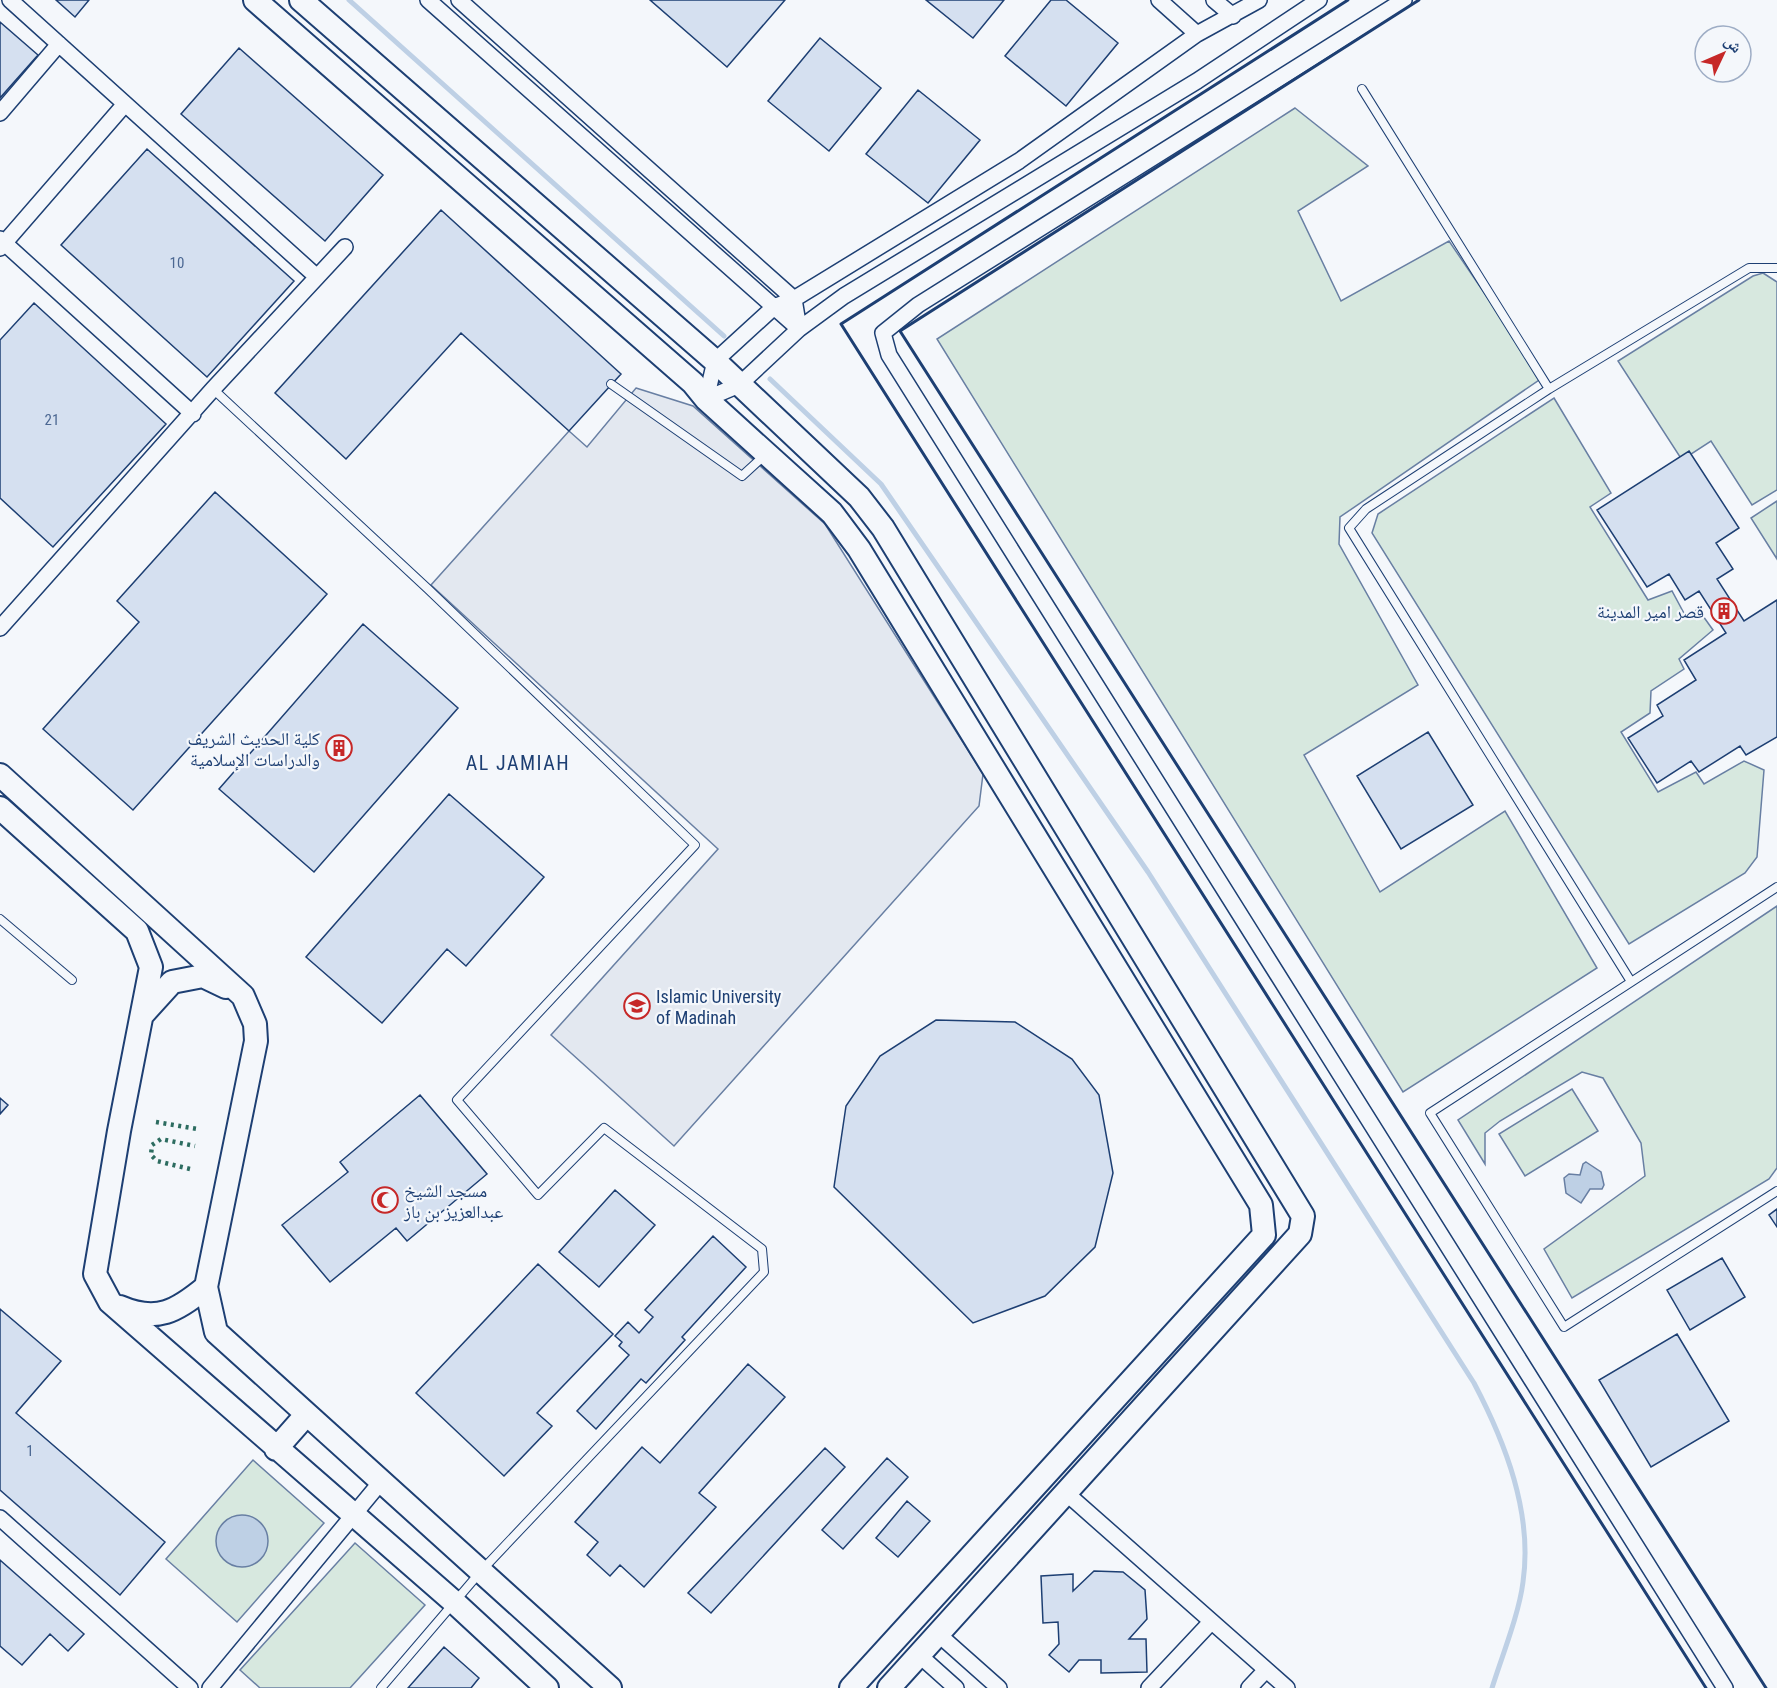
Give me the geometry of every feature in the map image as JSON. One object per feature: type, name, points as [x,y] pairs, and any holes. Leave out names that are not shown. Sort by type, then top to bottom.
[{"type":"main road","points":[[255,0],[684,376],[706,399],[832,513],[860,549],[1261,1205],[1264,1235],[851,1688]]},
{"type":"main road","points":[[301,0],[715,361],[859,497],[883,528],[1303,1216],[1300,1234],[889,1688]]},
{"type":"main road","points":[[0,775],[243,996],[255,1024],[256,1041],[206,1287],[216,1332],[380,1483],[482,1570],[610,1688]]},
{"type":"main road","points":[[0,808],[137,931],[151,967],[119,1131],[95,1274],[110,1302],[454,1602],[547,1688]]},
{"type":"main road","points":[[143,1014],[172,982],[204,976],[243,996]]},
{"type":"main road","points":[[110,1302],[140,1315],[164,1314],[189,1301],[206,1287]]},
{"type":"main road","points":[[276,1449],[306,1415]]},
{"type":"street","points":[[10,0],[317,277]]},
{"type":"street","points":[[428,0],[799,329]]},
{"type":"street","points":[[459,0],[794,299],[799,329]]},
{"type":"street","points":[[1159,0],[1197,34]]},
{"type":"street","points":[[1214,0],[1233,16]]},
{"type":"street","points":[[706,399],[715,361],[774,307],[794,299],[1019,161],[1197,34],[1259,0]]},
{"type":"street","points":[[706,399],[739,385],[799,329],[844,296],[1197,81],[1319,0]]},
{"type":"street","points":[[1404,0],[928,299],[883,333],[889,355],[1725,1688]]},
{"type":"street","points":[[0,113],[59,45]]},
{"type":"street","points":[[125,104],[1,244],[193,414]]},
{"type":"street","points":[[0,628],[213,389],[345,247]]},
{"type":"street","points":[[210,1688],[380,1483]]},
{"type":"street","points":[[1065,1492],[1287,1688]]},
{"type":"street","points":[[0,1518],[190,1688]]},
{"type":"street","points":[[1149,1688],[1211,1622]]},
{"type":"street","points":[[937,1633],[999,1688]]},
{"type":"street","points":[[918,1654],[956,1688]]},
{"type":"street","points":[[1249,1688],[1266,1670]]},
{"type":"lane","points":[[1362,89],[1549,389]]},
{"type":"lane","points":[[1630,980],[1349,528],[1366,509],[1549,389],[1749,267],[1777,267]]},
{"type":"lane","points":[[612,384],[742,476],[766,454]]},
{"type":"lane","points":[[213,389],[428,589],[695,845],[457,1100],[538,1195],[604,1128],[762,1249],[764,1272],[482,1570],[381,1688]]},
{"type":"lane","points":[[1777,887],[1630,980],[1430,1113],[1564,1327],[1777,1191]]},
{"type":"lane","points":[[0,919],[72,980]]},
{"type":"shaded area","points":[[1295,108],[1368,166],[1298,211],[1341,301],[1449,241],[1542,378],[1340,517],[1339,544],[1418,685],[1304,755],[1380,892],[1505,811],[1597,968],[1403,1092],[937,339]]},
{"type":"shaded area","points":[[1763,273],[1777,282],[1777,490],[1752,505],[1711,441],[1682,460],[1618,361],[1753,276]]},
{"type":"shaded area","points":[[636,388],[693,406],[825,524],[983,774],[979,806],[674,1146],[551,1035],[718,849],[431,585],[569,431],[587,447]]},
{"type":"shaded area","points":[[1554,398],[1611,493],[1590,507],[1648,600],[1672,591],[1686,617],[1698,609],[1713,630],[1679,659],[1684,669],[1651,691],[1650,713],[1621,732],[1658,792],[1696,772],[1704,784],[1744,761],[1764,770],[1757,857],[1745,873],[1629,944],[1372,533],[1378,514]]},
{"type":"shaded area","points":[[1777,501],[1777,559],[1751,518]]},
{"type":"shaded area","points":[[1777,906],[1777,1168],[1769,1179],[1572,1298],[1544,1249],[1645,1176],[1641,1143],[1603,1078],[1582,1072],[1500,1121],[1485,1133],[1485,1164],[1458,1120]]},
{"type":"shaded area","points":[[1572,1089],[1598,1131],[1525,1176],[1499,1134]]},
{"type":"shaded area","points":[[253,1460],[324,1523],[237,1622],[166,1559]]},
{"type":"shaded area","points":[[355,1543],[425,1605],[350,1688],[260,1688],[240,1670]]},
{"type":"water","points":[[1586,1162],[1601,1172],[1604,1185],[1602,1189],[1590,1189],[1581,1203],[1566,1193],[1564,1178],[1569,1174],[1580,1175],[1583,1164]]},
{"type":"water","points":[[242,1515],[252,1517],[260,1523],[266,1531],[268,1541],[266,1551],[260,1559],[252,1565],[242,1567],[232,1565],[224,1559],[218,1551],[216,1541],[218,1531],[224,1523],[232,1517]]},
{"type":"building","points":[[56,0],[89,0],[75,17]]},
{"type":"building","points":[[650,0],[785,0],[727,67]]},
{"type":"building","points":[[926,0],[1004,0],[973,38]]},
{"type":"building","points":[[1051,0],[1066,0],[1118,43],[1066,106],[1005,56]]},
{"type":"building","points":[[0,22],[38,55],[0,98]]},
{"type":"building","points":[[820,38],[881,88],[829,151],[768,101]]},
{"type":"building","points":[[239,48],[383,175],[325,241],[181,114]]},
{"type":"building","points":[[918,90],[980,140],[928,203],[866,154]]},
{"type":"building","points":[[147,149],[294,281],[207,377],[61,245]]},
{"type":"building","points":[[441,210],[621,374],[569,431],[461,333],[346,459],[275,393]]},
{"type":"building","points":[[34,303],[166,424],[53,547],[0,498],[0,340]]},
{"type":"building","name":"قصر امير المدينة","points":[[1689,451],[1739,528],[1716,543],[1733,569],[1717,579],[1744,621],[1777,600],[1777,737],[1746,755],[1740,746],[1699,772],[1691,761],[1657,783],[1628,738],[1663,716],[1657,705],[1696,680],[1684,660],[1726,633],[1699,591],[1685,600],[1669,574],[1647,587],[1597,510]]},
{"type":"building","points":[[215,492],[327,594],[133,810],[43,729],[139,622],[117,601]]},
{"type":"building","name":"كلية الحديث الشريف والدراسات الإسلامية","points":[[363,624],[458,708],[314,872],[219,789]]},
{"type":"building","points":[[1428,732],[1473,805],[1401,849],[1357,776]]},
{"type":"building","points":[[449,794],[544,877],[466,966],[447,949],[382,1023],[306,957]]},
{"type":"building","points":[[936,1020],[1015,1022],[1072,1059],[1099,1095],[1113,1173],[1095,1247],[1045,1296],[973,1323],[834,1187],[846,1106],[880,1056]]},
{"type":"building","name":"مسجد الشيخ عبدالعزيز بن باز","points":[[420,1095],[487,1174],[407,1241],[396,1228],[330,1282],[282,1225],[348,1172],[340,1162]]},
{"type":"building","points":[[0,1098],[8,1105],[0,1114]]},
{"type":"building","points":[[615,1190],[655,1225],[599,1287],[559,1252]]},
{"type":"building","points":[[1777,1209],[1777,1227],[1769,1215]]},
{"type":"building","points":[[713,1236],[746,1267],[682,1337],[685,1340],[646,1383],[641,1379],[596,1429],[577,1411],[629,1355],[619,1346],[622,1342],[615,1336],[628,1322],[639,1333],[653,1317],[645,1310]]},
{"type":"building","points":[[1722,1258],[1745,1297],[1690,1330],[1667,1290]]},
{"type":"building","points":[[538,1264],[613,1334],[537,1413],[552,1426],[504,1476],[416,1393]]},
{"type":"building","points":[[0,1309],[61,1361],[16,1413],[165,1542],[120,1595],[0,1490]]},
{"type":"building","points":[[1677,1334],[1729,1421],[1651,1467],[1599,1380]]},
{"type":"building","points":[[748,1364],[785,1397],[699,1493],[716,1507],[644,1587],[620,1565],[610,1576],[587,1555],[598,1542],[575,1522],[642,1447],[660,1463]]},
{"type":"building","points":[[825,1448],[845,1467],[711,1613],[688,1593]]},
{"type":"building","points":[[887,1458],[908,1477],[843,1549],[822,1530]]},
{"type":"building","points":[[907,1501],[930,1521],[898,1557],[876,1538]]},
{"type":"building","points":[[0,1560],[84,1634],[68,1651],[50,1634],[22,1665],[0,1646]]},
{"type":"building","points":[[1094,1571],[1123,1572],[1145,1590],[1147,1619],[1129,1639],[1146,1639],[1147,1672],[1101,1673],[1101,1660],[1079,1660],[1069,1672],[1049,1655],[1059,1644],[1058,1622],[1043,1623],[1041,1576],[1073,1574],[1073,1591]]},
{"type":"building","points":[[444,1647],[479,1678],[471,1688],[408,1688]]},
{"type":"waterway","points":[[349,0],[724,336]]},
{"type":"waterway","points":[[770,379],[881,484],[1148,872],[1474,1383],[1506,1454],[1520,1504],[1524,1530],[1525,1556],[1521,1594],[1492,1688]]},
{"type":"hedge","points":[[156,1122],[198,1129]]},
{"type":"hedge","points":[[190,1169],[157,1161],[151,1155],[152,1145],[161,1139],[195,1146]]},
{"type":"wall","points":[[1348,0],[841,324],[1706,1688]]},
{"type":"wall","points":[[1419,0],[900,331],[1766,1688]]},
{"type":"place","name":"قصر امير المدينة","points":[[1724,611]]},
{"type":"place","name":"كلية الحديث الشريف والدراسات الإسلامية","points":[[339,748]]},
{"type":"place","name":"Islamic University of Madinah","points":[[637,1006]]},
{"type":"place","name":"مسجد الشيخ عبدالعزيز بن باز","points":[[385,1200]]},
{"type":"district","name":"AL JAMIAH","points":[[518,763]]}]
